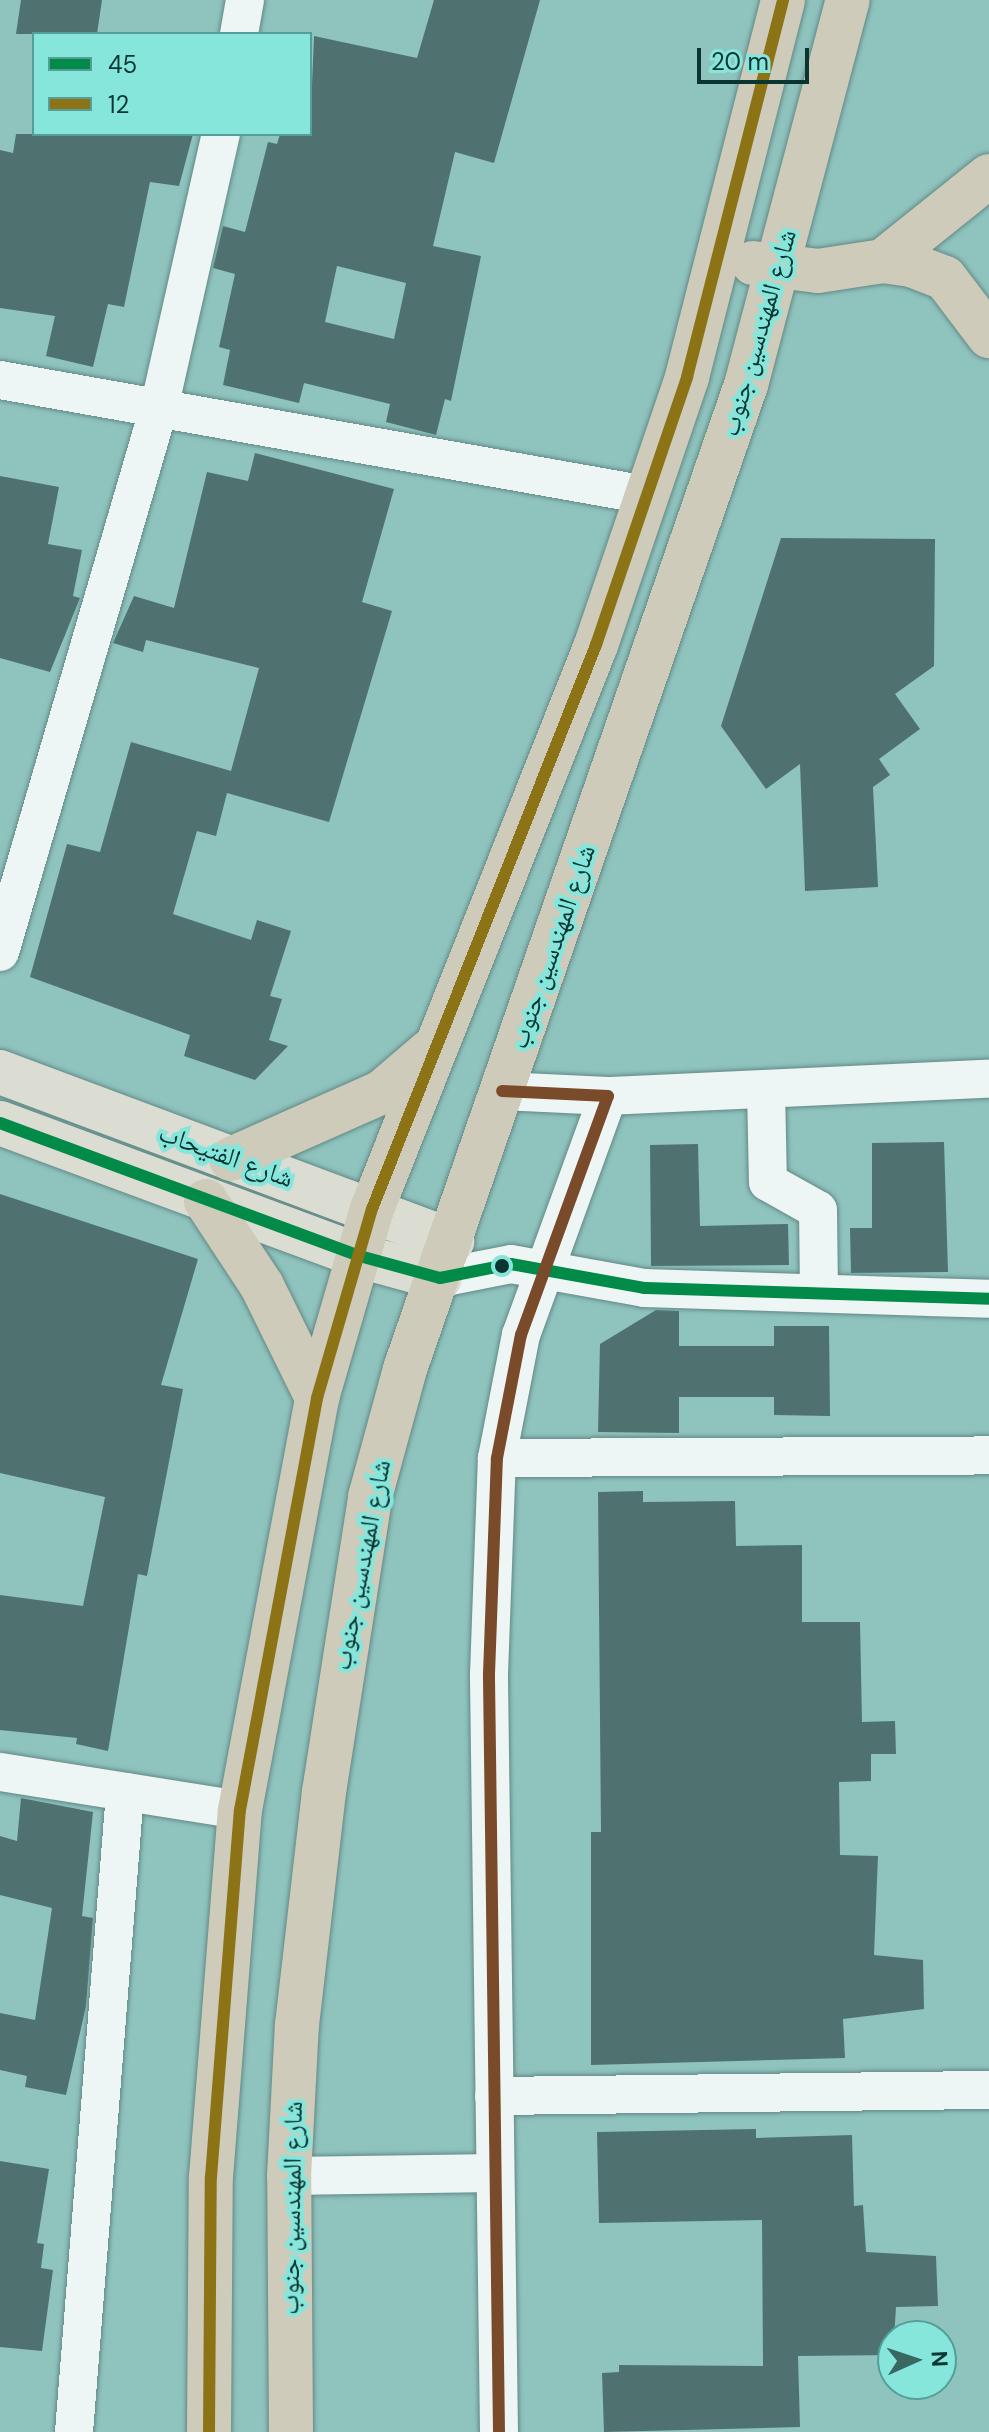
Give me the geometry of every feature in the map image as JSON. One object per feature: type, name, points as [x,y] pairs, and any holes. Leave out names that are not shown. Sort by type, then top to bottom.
[{"type":"highway","points":[[209,2432],[211,2177],[240,1810],[317,1398],[356,1255],[372,1209],[596,645],[646,495],[719,255],[783,0]]},
{"type":"highway","name":"شارع المهندسين جنوب","points":[[291,2432],[289,2176],[324,1792],[370,1497],[405,1369],[459,1262],[502,1091],[648,675],[779,270],[848,0]]},
{"type":"highway","points":[[883,261],[989,176]]},
{"type":"highway","points":[[719,255],[779,270],[883,261],[945,278],[989,336]]},
{"type":"highway","points":[[231,1159],[382,1092],[438,1044]]},
{"type":"highway","points":[[206,1201],[262,1286],[317,1398]]},
{"type":"main road","name":"شارع الفتيحاب","points":[[0,1072],[372,1209],[459,1262]]},
{"type":"main road","name":"شارع الفتيحاب","points":[[0,1123],[356,1255],[459,1262]]},
{"type":"street","points":[[239,32],[245,0]]},
{"type":"street","points":[[0,952],[160,404],[221,136]]},
{"type":"street","points":[[0,380],[160,404],[646,495]]},
{"type":"street","points":[[502,1091],[608,1096],[989,1079]]},
{"type":"street","points":[[766,1089],[768,1182],[818,1210],[819,1289]]},
{"type":"street","points":[[499,2432],[489,1674],[497,1458],[521,1335],[608,1096]]},
{"type":"street","points":[[459,1262],[547,1266],[644,1288],[819,1289],[989,1299]]},
{"type":"street","points":[[497,1458],[989,1455]]},
{"type":"street","points":[[0,1772],[240,1810]]},
{"type":"street","points":[[74,2432],[125,1792]]},
{"type":"street","points":[[494,2096],[989,2090]]},
{"type":"street","points":[[289,2176],[495,2173]]},
{"type":"building","points":[[21,0],[102,0],[97,32],[16,34]]},
{"type":"building","points":[[434,0],[540,0],[494,163],[455,152],[433,246],[481,256],[451,401],[445,399],[436,435],[386,422],[390,404],[304,383],[299,403],[223,385],[230,350],[219,347],[235,274],[213,268],[223,226],[245,232],[268,142],[277,144],[279,136],[312,136],[314,36],[417,58]],"holes":[[[337,266],[406,283],[394,339],[325,322]]]},
{"type":"building","points":[[16,134],[192,136],[179,186],[150,182],[124,307],[108,304],[93,367],[46,356],[55,316],[0,308],[0,150],[13,153]]},
{"type":"building","points":[[255,453],[394,489],[362,602],[392,611],[329,822],[227,793],[216,836],[197,831],[173,914],[251,940],[257,920],[291,931],[270,996],[282,999],[269,1040],[288,1046],[255,1080],[184,1056],[190,1035],[30,977],[67,844],[100,852],[131,742],[231,771],[259,668],[146,640],[143,652],[113,643],[134,596],[174,608],[207,472],[248,481]]},
{"type":"building","points":[[0,476],[59,487],[48,544],[82,550],[73,596],[80,598],[50,672],[0,658]]},
{"type":"building","points":[[781,538],[935,539],[934,666],[895,694],[920,729],[879,759],[890,775],[873,787],[878,887],[805,891],[800,764],[766,789],[721,726]]},
{"type":"building","points":[[944,1142],[948,1272],[851,1273],[850,1228],[872,1228],[872,1143]]},
{"type":"building","points":[[698,1144],[700,1226],[788,1224],[789,1265],[651,1266],[650,1145]]},
{"type":"building","points":[[0,1194],[198,1259],[161,1385],[183,1389],[147,1576],[138,1574],[108,1751],[76,1744],[77,1738],[0,1730],[0,1595],[83,1606],[105,1497],[0,1473]]},
{"type":"building","points":[[656,1310],[679,1311],[679,1346],[774,1346],[774,1326],[829,1326],[830,1416],[774,1415],[774,1397],[679,1397],[679,1433],[598,1432],[600,1344]]},
{"type":"building","points":[[643,1491],[643,1502],[735,1501],[736,1546],[802,1545],[802,1622],[860,1622],[862,1722],[895,1721],[896,1754],[871,1754],[871,1781],[839,1782],[840,1855],[878,1856],[874,1955],[923,1960],[924,2009],[843,2019],[845,2058],[591,2065],[591,1832],[601,1832],[598,1492]]},
{"type":"building","points":[[21,1798],[93,1812],[82,1916],[93,1918],[86,2006],[66,2095],[25,2087],[27,2076],[0,2070],[0,2013],[35,2020],[52,1908],[0,1895],[0,1836],[17,1841]]},
{"type":"building","points":[[756,2129],[756,2138],[852,2135],[854,2206],[863,2205],[866,2252],[936,2256],[938,2306],[896,2307],[895,2320],[877,2320],[877,2355],[798,2356],[800,2427],[604,2432],[602,2373],[619,2372],[619,2365],[763,2366],[762,2220],[599,2223],[597,2132]]},
{"type":"building","points":[[0,2161],[49,2169],[37,2243],[44,2244],[41,2268],[53,2270],[42,2351],[0,2347]]},
{"type":"transit line","name":"12","points":[[209,2432],[211,2177],[240,1810],[317,1398],[372,1209],[596,645],[687,377],[783,0]]},
{"type":"transit line","points":[[499,2432],[489,1674],[497,1458],[521,1335],[608,1096],[502,1091]]},
{"type":"transit line","name":"45","points":[[0,1123],[356,1255],[440,1278],[511,1264],[644,1288],[989,1299]]}]
